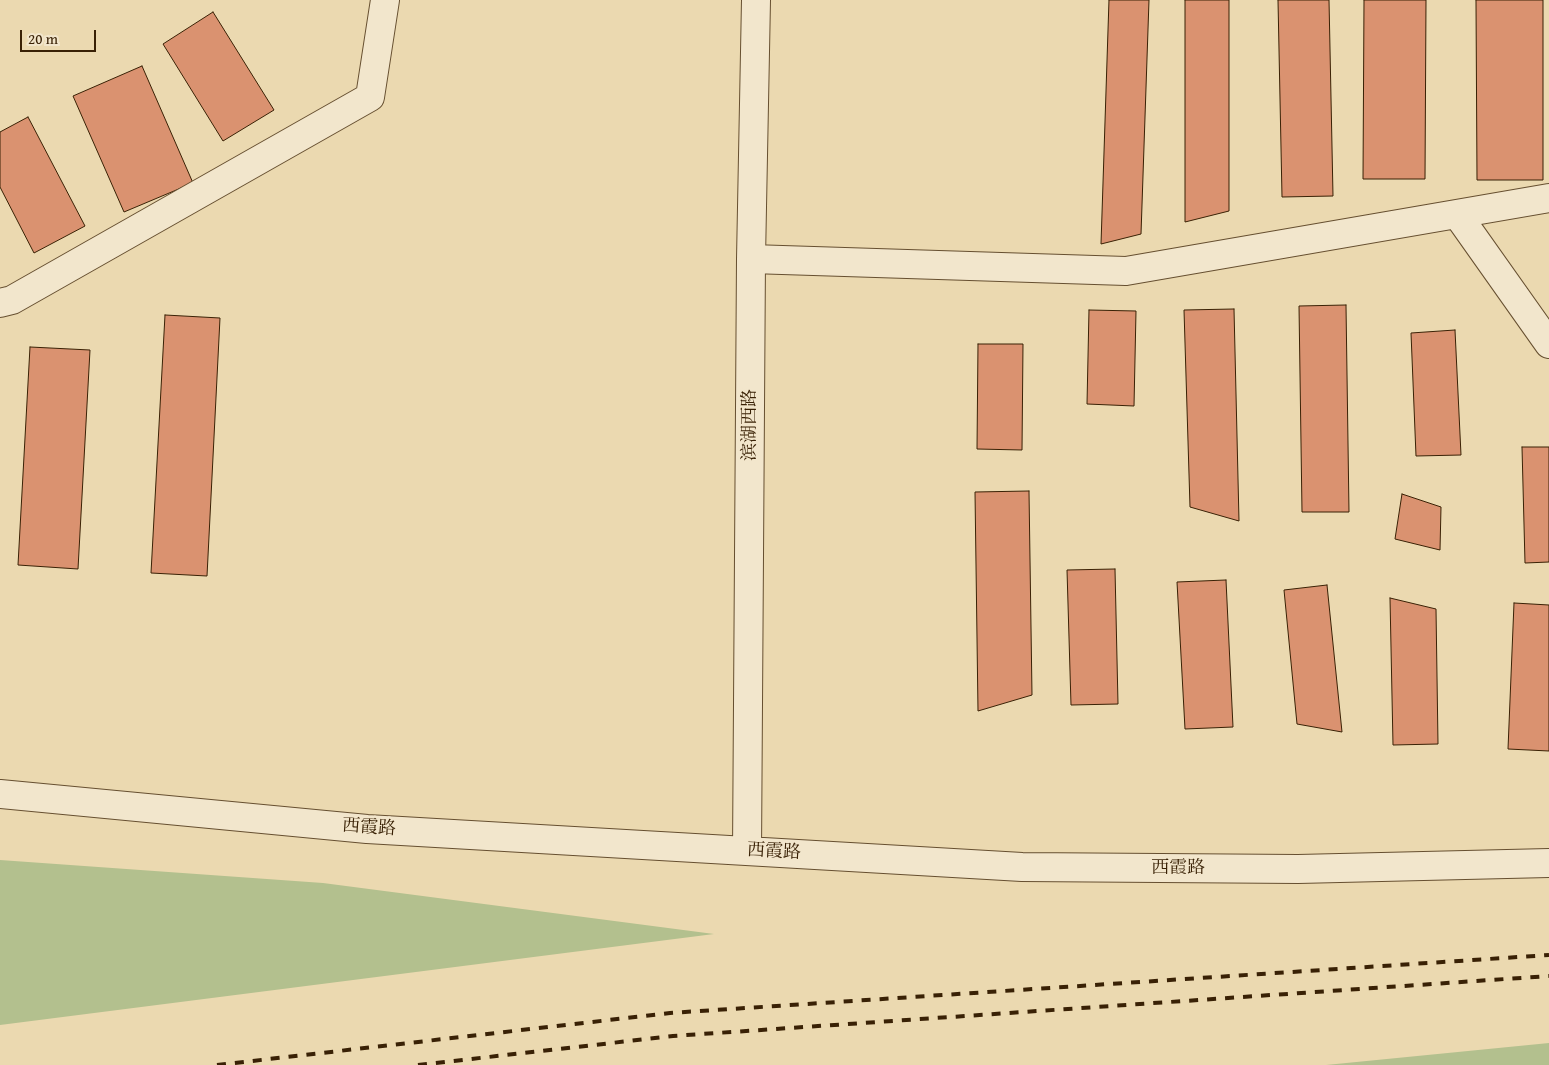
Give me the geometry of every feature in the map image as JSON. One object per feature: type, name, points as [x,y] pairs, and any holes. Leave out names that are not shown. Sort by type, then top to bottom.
[{"type":"street","points":[[0,303],[12,300],[370,97],[385,0]]},
{"type":"street","name":"滨湖西路","points":[[747,851],[751,260],[756,0]]},
{"type":"street","points":[[751,260],[1126,271],[1549,198]]},
{"type":"street","points":[[1457,214],[1549,344]]},
{"type":"street","name":"西霞路","points":[[0,794],[367,829],[1022,867],[1298,869],[1549,863]]},
{"type":"green space","points":[[0,860],[323,883],[714,934],[0,1025]]},
{"type":"green space","points":[[1549,1043],[1549,1065],[1326,1065]]},
{"type":"building","points":[[1109,0],[1149,0],[1141,234],[1101,244]]},
{"type":"building","points":[[1185,0],[1229,0],[1229,211],[1185,222]]},
{"type":"building","points":[[1278,0],[1329,0],[1333,196],[1282,197]]},
{"type":"building","points":[[1364,0],[1426,0],[1425,179],[1363,179]]},
{"type":"building","points":[[1476,0],[1543,0],[1543,180],[1477,180]]},
{"type":"building","points":[[213,12],[274,110],[223,141],[163,44]]},
{"type":"building","points":[[142,66],[193,183],[124,212],[73,96]]},
{"type":"building","points":[[28,117],[85,226],[34,253],[0,187],[0,132]]},
{"type":"building","points":[[1346,305],[1349,512],[1302,512],[1299,306]]},
{"type":"building","points":[[1234,309],[1239,521],[1190,507],[1184,310]]},
{"type":"building","points":[[1089,310],[1136,311],[1134,406],[1087,404]]},
{"type":"building","points":[[165,315],[220,318],[207,576],[151,573]]},
{"type":"building","points":[[1455,330],[1461,455],[1416,456],[1411,333]]},
{"type":"building","points":[[978,344],[1023,344],[1022,450],[977,449]]},
{"type":"building","points":[[30,347],[90,350],[78,569],[18,565]]},
{"type":"building","points":[[1522,447],[1549,447],[1549,562],[1525,563]]},
{"type":"building","points":[[1029,491],[1032,695],[978,711],[975,492]]},
{"type":"building","points":[[1402,494],[1441,507],[1440,550],[1395,539]]},
{"type":"building","points":[[1115,569],[1118,704],[1071,705],[1067,570]]},
{"type":"building","points":[[1226,580],[1233,727],[1185,729],[1177,582]]},
{"type":"building","points":[[1327,585],[1342,732],[1297,724],[1284,590]]},
{"type":"building","points":[[1390,598],[1436,609],[1438,744],[1393,745]]},
{"type":"building","points":[[1514,603],[1549,605],[1549,751],[1508,749]]},
{"type":"railway","points":[[217,1065],[670,1013],[1549,955]]},
{"type":"railway","points":[[418,1065],[673,1036],[1549,976]]}]
